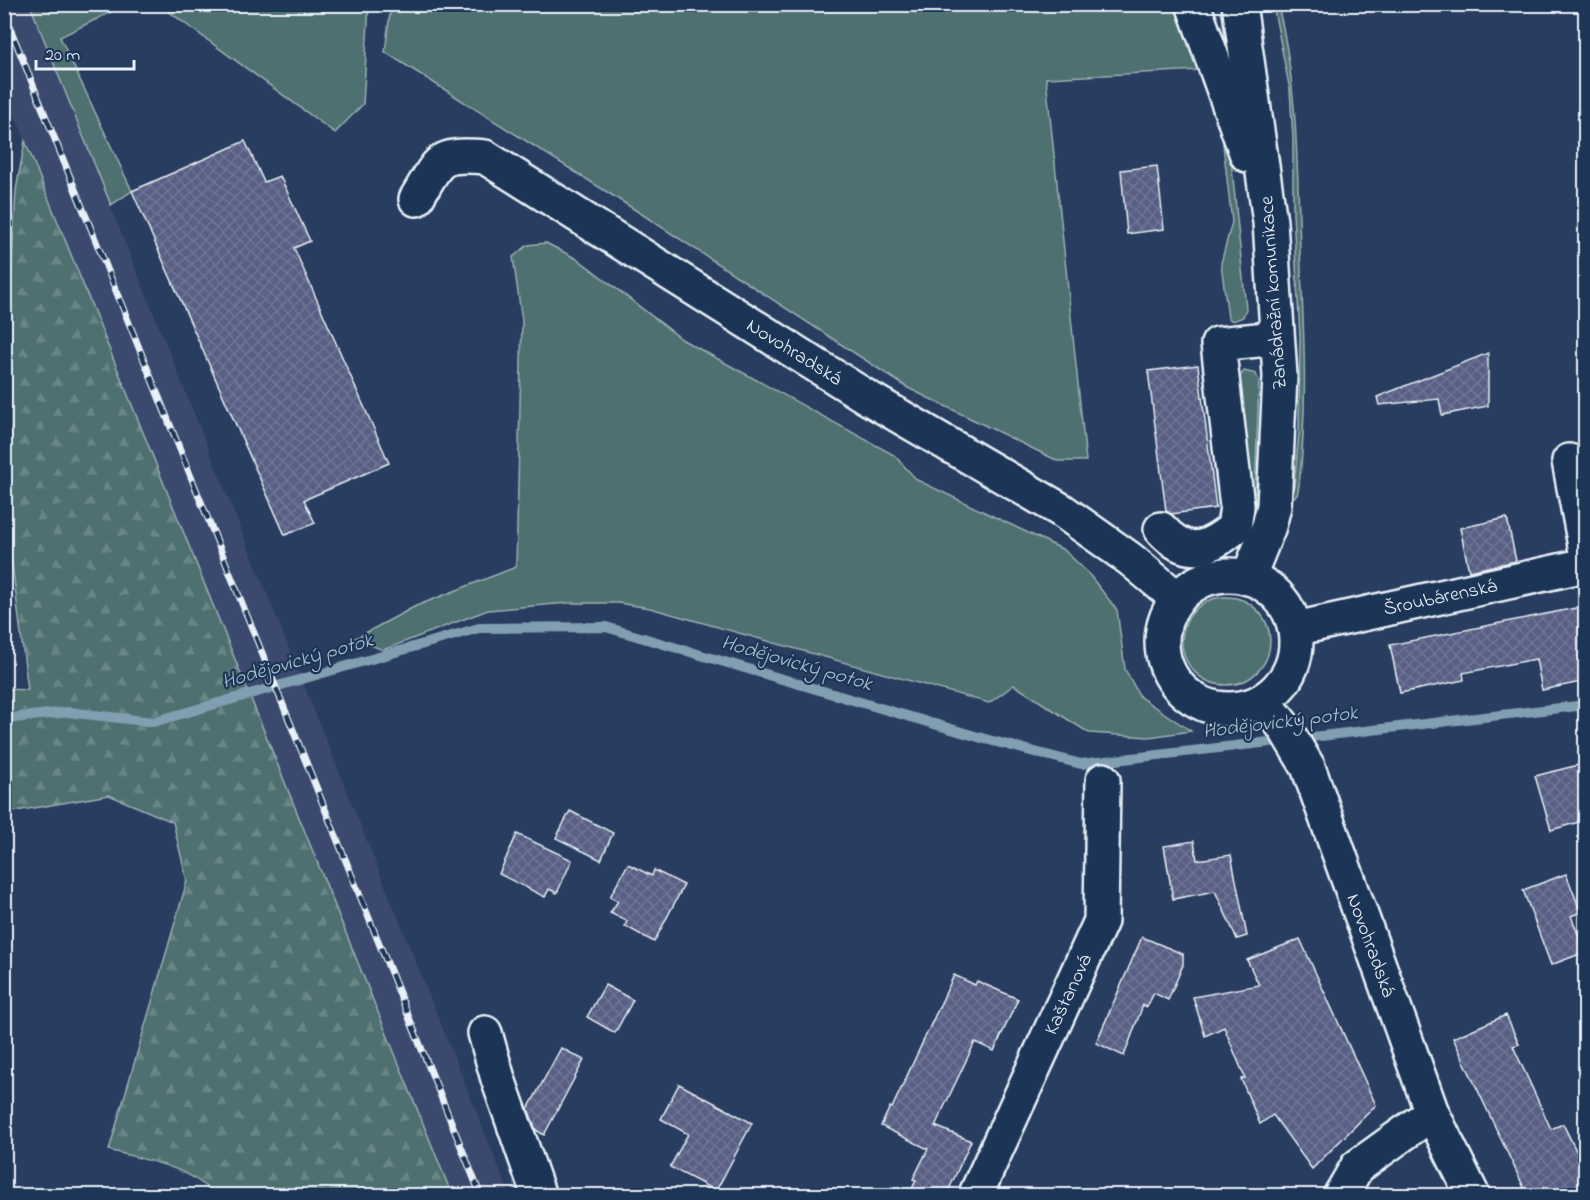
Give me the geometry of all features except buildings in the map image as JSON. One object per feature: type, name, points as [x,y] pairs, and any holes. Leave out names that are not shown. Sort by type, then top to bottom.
[{"type":"street","points":[[1193,4],[1270,222]]},
{"type":"street","name":"Zanádražní komunikace","points":[[1229,4],[1240,20],[1260,135],[1270,222],[1280,376],[1274,506],[1269,526],[1248,578]]},
{"type":"street","name":"Novohradská","points":[[416,199],[438,162],[456,154],[485,157],[866,396],[1061,510],[1130,559],[1178,599]]},
{"type":"street","points":[[1161,529],[1174,543],[1195,548],[1209,546],[1234,528],[1237,506],[1218,344],[1277,338]]},
{"type":"street","points":[[1569,461],[1586,551]]},
{"type":"street","points":[[1237,506],[1274,506]]},
{"type":"street","name":"Šroubárenská","points":[[1295,629],[1586,565]]},
{"type":"street","points":[[1229,575],[1248,578],[1273,592],[1290,615],[1295,629],[1296,642],[1290,669],[1284,681],[1263,700],[1246,707],[1227,709],[1209,706],[1192,698],[1178,685],[1168,669],[1162,652],[1162,633],[1168,615],[1178,599],[1192,586],[1210,578],[1229,575]]},
{"type":"street","name":"Novohradská","points":[[1263,700],[1284,727],[1308,767],[1432,1113],[1473,1196]]},
{"type":"street","name":"Kaštanová","points":[[975,1196],[1101,921],[1103,780]]},
{"type":"street","points":[[485,1034],[498,1079],[539,1196]]},
{"type":"street","points":[[1340,1196],[1357,1167],[1432,1113]]},
{"type":"shaded area","points":[[4,5],[29,5],[510,1195],[452,1195],[5,90]]},
{"type":"green space","points":[[30,5],[125,5],[60,37],[132,191],[111,205]]},
{"type":"green space","points":[[154,5],[369,5],[363,104],[335,133],[161,6]]},
{"type":"green space","points":[[391,5],[1182,5],[1231,158],[1246,309],[1243,317],[1233,321],[1228,318],[1221,263],[1232,222],[1222,136],[1201,70],[1046,78],[1086,461],[1058,461],[908,388],[637,211],[385,52]]},
{"type":"green space","points":[[1273,5],[1278,5],[1285,35],[1293,96],[1297,157],[1304,338],[1304,427],[1299,486],[1297,495],[1293,498],[1299,432],[1300,336],[1293,214],[1293,138],[1290,90]]},
{"type":"green space","points":[[25,141],[452,1195],[213,1195],[193,1177],[180,1171],[109,1150],[187,881],[173,822],[109,795],[5,811],[5,689],[28,690],[4,500],[5,379],[16,190]]},
{"type":"green space","points":[[546,243],[579,260],[683,340],[894,455],[917,480],[1064,550],[1088,573],[1117,610],[1125,669],[1140,697],[1191,731],[1149,737],[1089,733],[1014,685],[989,703],[650,608],[618,603],[568,603],[488,610],[383,650],[354,639],[416,606],[516,567],[522,321],[513,257],[528,245]]},
{"type":"green space","points":[[1244,371],[1256,374],[1259,381],[1255,494],[1248,492],[1237,380]]},
{"type":"green space","points":[[1226,597],[1251,604],[1263,616],[1270,641],[1263,666],[1251,678],[1226,685],[1201,678],[1189,666],[1182,641],[1189,616],[1201,604]]},
{"type":"waterway","name":"Hodějovický potok","points":[[4,719],[68,712],[153,722],[479,628],[606,627],[985,739],[1081,764],[1586,705]]},
{"type":"railway","points":[[4,13],[481,1196]]}]
